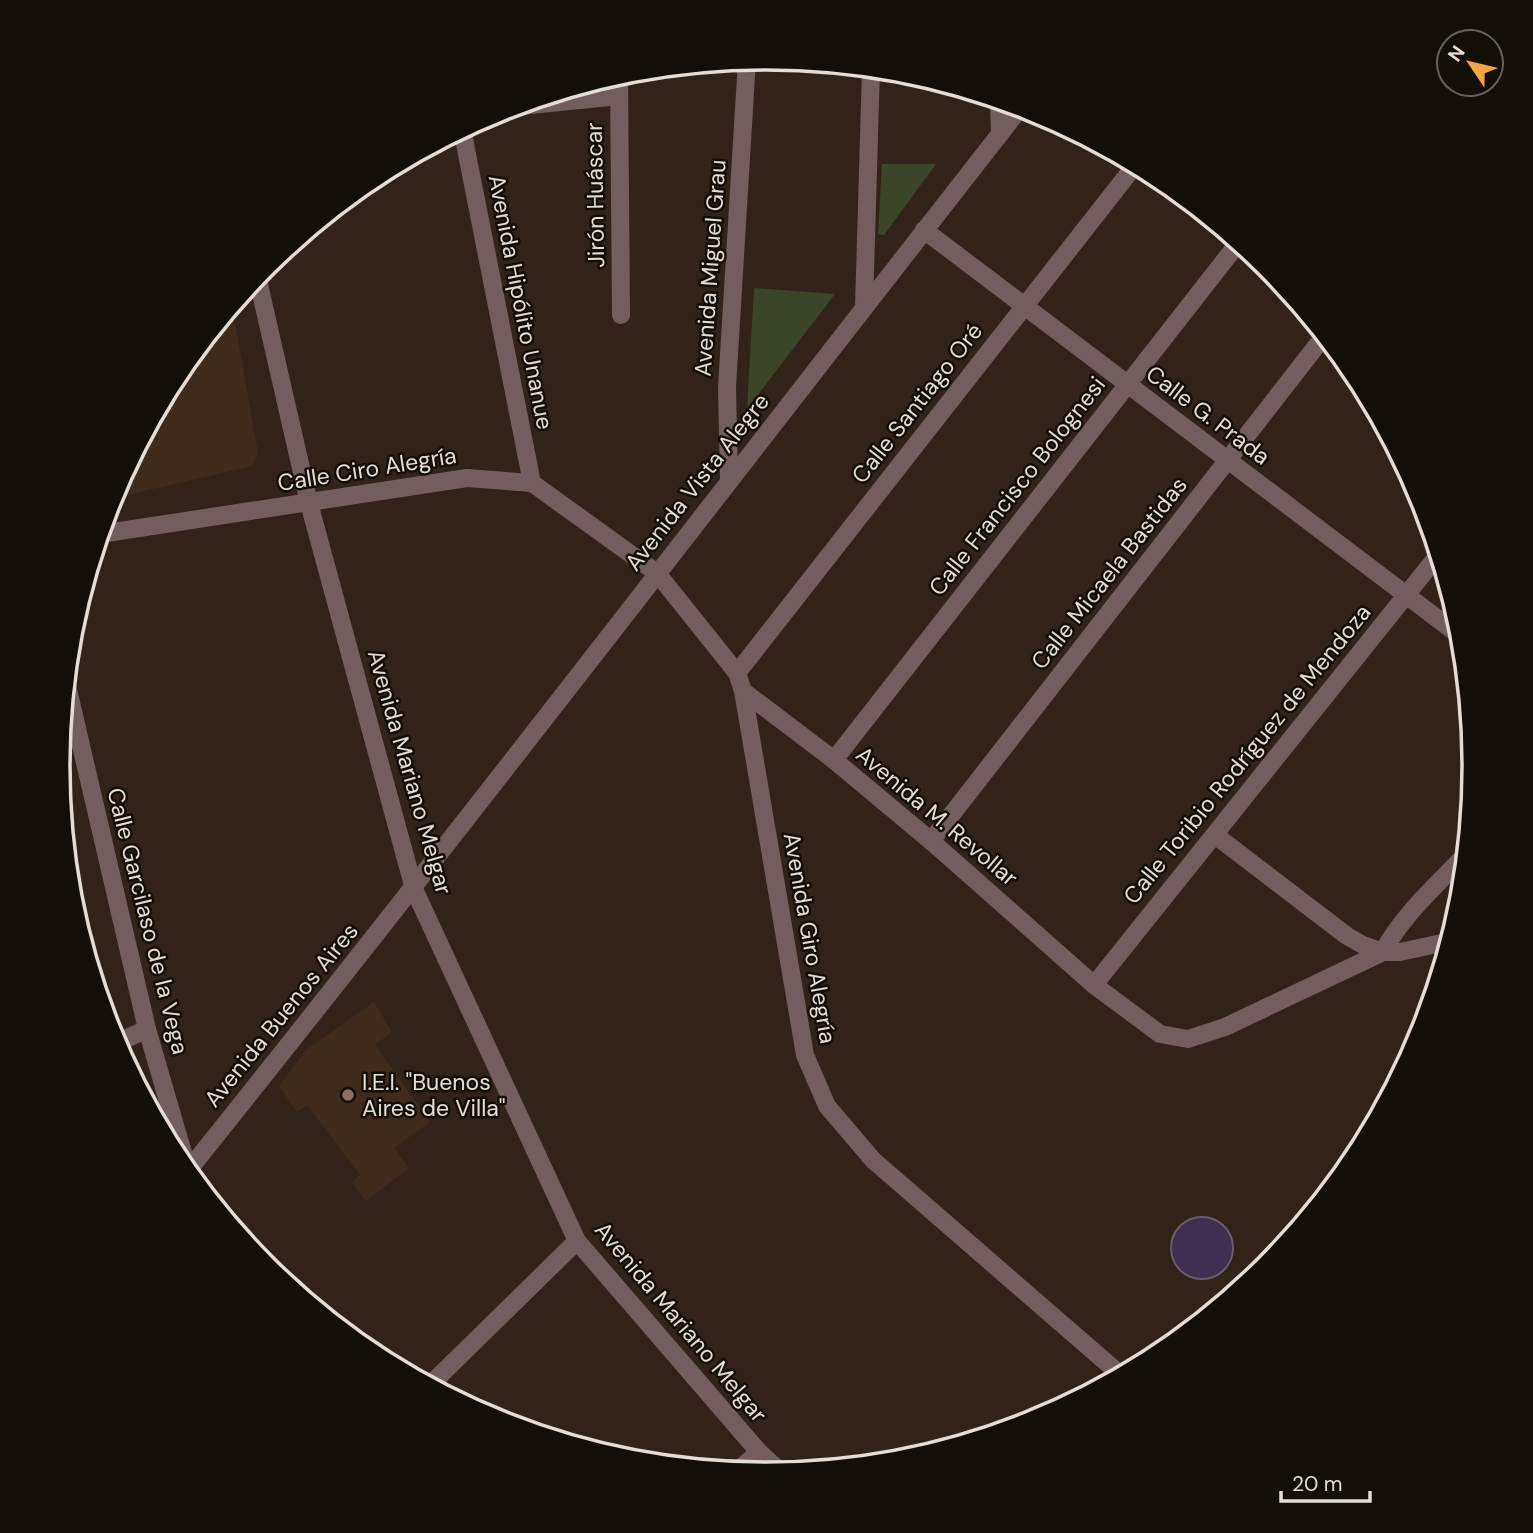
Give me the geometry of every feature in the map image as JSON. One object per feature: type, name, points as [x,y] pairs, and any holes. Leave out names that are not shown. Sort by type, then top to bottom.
[{"type":"street","name":"Avenida Miguel Grau","points":[[729,479],[727,387],[746,70]]},
{"type":"street","points":[[864,307],[871,78]]},
{"type":"street","name":"Jirón Huáscar","points":[[619,86],[621,314]]},
{"type":"street","points":[[560,102],[619,96]]},
{"type":"street","points":[[999,110],[1000,134]]},
{"type":"street","name":"Avenida Vista Alegre","points":[[414,889],[729,479],[1014,116]]},
{"type":"street","name":"Avenida Hipólito Unanue","points":[[465,139],[532,483]]},
{"type":"street","name":"Calle Santiago Oré","points":[[737,673],[1130,172]]},
{"type":"street","name":"Calle G. Prada","points":[[924,230],[1449,628]]},
{"type":"street","name":"Calle Francisco Bolognesi","points":[[834,760],[1233,250]]},
{"type":"street","name":"Avenida Mariano Melgar","points":[[260,289],[309,503],[414,889],[577,1241],[771,1463]]},
{"type":"street","name":"Calle Micaela Bastidas","points":[[931,841],[1319,342]]},
{"type":"street","name":"Calle Ciro Alegría","points":[[111,532],[467,478],[532,483]]},
{"type":"street","points":[[532,483],[657,573]]},
{"type":"street","name":"Calle Toribio Rodríguez de Mendoza","points":[[1094,985],[1432,563]]},
{"type":"street","name":"Avenida Giro Alegría","points":[[657,573],[737,673],[743,691],[804,1055],[827,1106],[873,1160],[1115,1370]]},
{"type":"street","name":"Avenida M. Revollar","points":[[743,691],[834,760],[931,841],[1094,985],[1160,1034],[1188,1039],[1225,1027],[1383,952]]},
{"type":"street","name":"Calle Garcilaso de la Vega","points":[[72,708],[147,1029],[179,1141]]},
{"type":"street","points":[[1215,835],[1347,936],[1363,945],[1383,952],[1400,952],[1440,943]]},
{"type":"street","points":[[1383,952],[1406,919],[1456,865]]},
{"type":"street","name":"Avenida Buenos Aires","points":[[194,1163],[414,889]]},
{"type":"street","points":[[126,1039],[147,1029]]},
{"type":"street","points":[[436,1379],[577,1241]]},
{"type":"street","points":[[747,1463],[759,1452]]},
{"type":"shaded area","points":[[234,318],[258,452],[252,466],[125,496],[163,418],[187,380]]},
{"type":"shaded area","name":"I.E.I. \"Buenos Aires de Villa\"","points":[[374,1002],[392,1032],[375,1045],[430,1122],[394,1148],[409,1168],[366,1201],[352,1182],[360,1175],[307,1105],[297,1112],[279,1086],[306,1050]]},
{"type":"green space","points":[[882,164],[936,164],[884,235],[878,234]]},
{"type":"green space","points":[[754,288],[835,294],[747,409]]},
{"type":"building","points":[[1196,1217],[1208,1217],[1224,1226],[1231,1236],[1231,1260],[1224,1270],[1208,1279],[1196,1279],[1185,1274],[1176,1265],[1171,1254],[1171,1242],[1176,1231],[1185,1222]]},
{"type":"place","name":"I.E.I. \"Buenos Aires de Villa\"","points":[[348,1095]]}]
